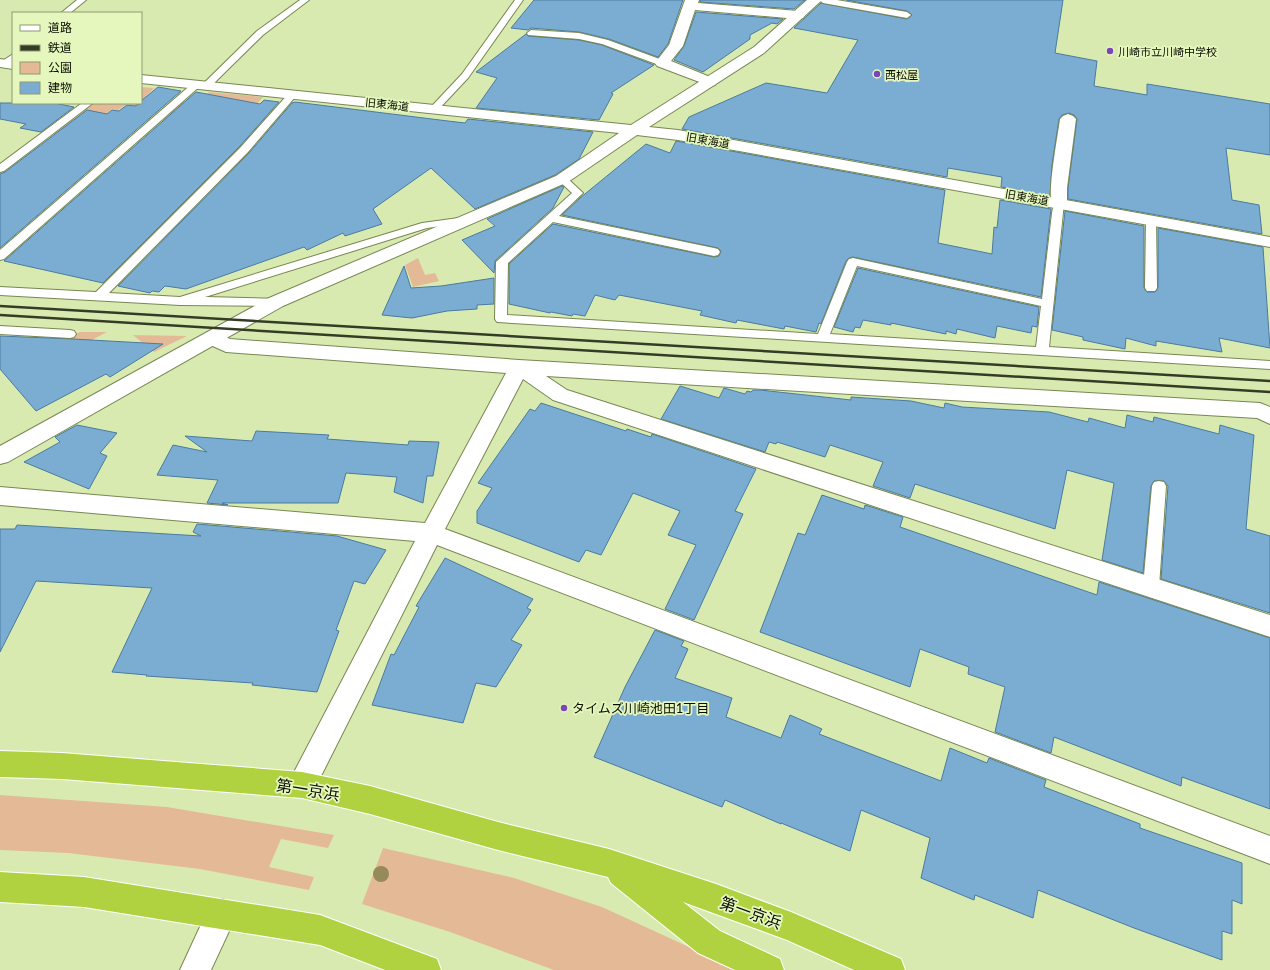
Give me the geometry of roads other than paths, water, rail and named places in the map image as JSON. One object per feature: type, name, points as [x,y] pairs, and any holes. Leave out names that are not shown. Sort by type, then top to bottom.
[{"type":"highway","name":"第一京浜","points":[[0,764],[62,766],[302,785],[370,800],[498,836],[609,863],[716,899],[791,927],[890,970]]},
{"type":"highway","name":"第一京浜","points":[[609,863],[709,942],[769,970]]},
{"type":"highway","points":[[0,887],[84,892],[320,930],[426,970]]},
{"type":"street","points":[[0,456],[276,302],[562,179],[633,131],[759,50],[815,0]]},
{"type":"street","points":[[710,82],[662,63],[676,46],[691,3],[798,15]]},
{"type":"street","name":"旧東海道","points":[[142,80],[293,94],[633,131],[678,134],[1270,242]]},
{"type":"street","points":[[1059,203],[1059,188],[1068,119]]},
{"type":"street","points":[[213,338],[226,345],[519,367],[1260,411],[1270,416]]},
{"type":"street","points":[[302,785],[431,533],[519,367]]},
{"type":"street","points":[[519,367],[560,395],[1270,626]]},
{"type":"street","points":[[0,496],[431,533],[1270,850]]},
{"type":"street","points":[[194,970],[222,914]]},
{"type":"lane","points":[[66,12],[82,0]]},
{"type":"lane","points":[[0,256],[202,85],[260,33],[305,0]]},
{"type":"lane","points":[[434,109],[465,76],[519,0]]},
{"type":"lane","points":[[823,0],[907,15]]},
{"type":"lane","points":[[531,33],[586,38],[605,42],[662,63]]},
{"type":"lane","points":[[98,297],[244,150],[293,94]]},
{"type":"lane","points":[[0,169],[87,104]]},
{"type":"lane","points":[[562,179],[578,193],[502,262],[501,318],[1270,365]]},
{"type":"lane","points":[[1042,351],[1059,203]]},
{"type":"lane","points":[[550,218],[714,252]]},
{"type":"lane","points":[[180,301],[426,224],[466,220]]},
{"type":"lane","points":[[1151,220],[1151,288]]},
{"type":"lane","points":[[822,338],[853,262],[1048,304]]},
{"type":"lane","points":[[0,291],[180,301],[276,302]]},
{"type":"lane","points":[[0,330],[70,334]]},
{"type":"lane","points":[[1151,587],[1159,486]]},
{"type":"railway","points":[[0,306],[1270,381]]},
{"type":"railway","points":[[0,315],[1270,392]]},
{"type":"place","name":"川崎市立川崎中学校","points":[[1110,51]]},
{"type":"place","name":"西松屋","points":[[877,74]]},
{"type":"place","name":"タイムズ川崎池田1丁目","points":[[564,708]]}]
